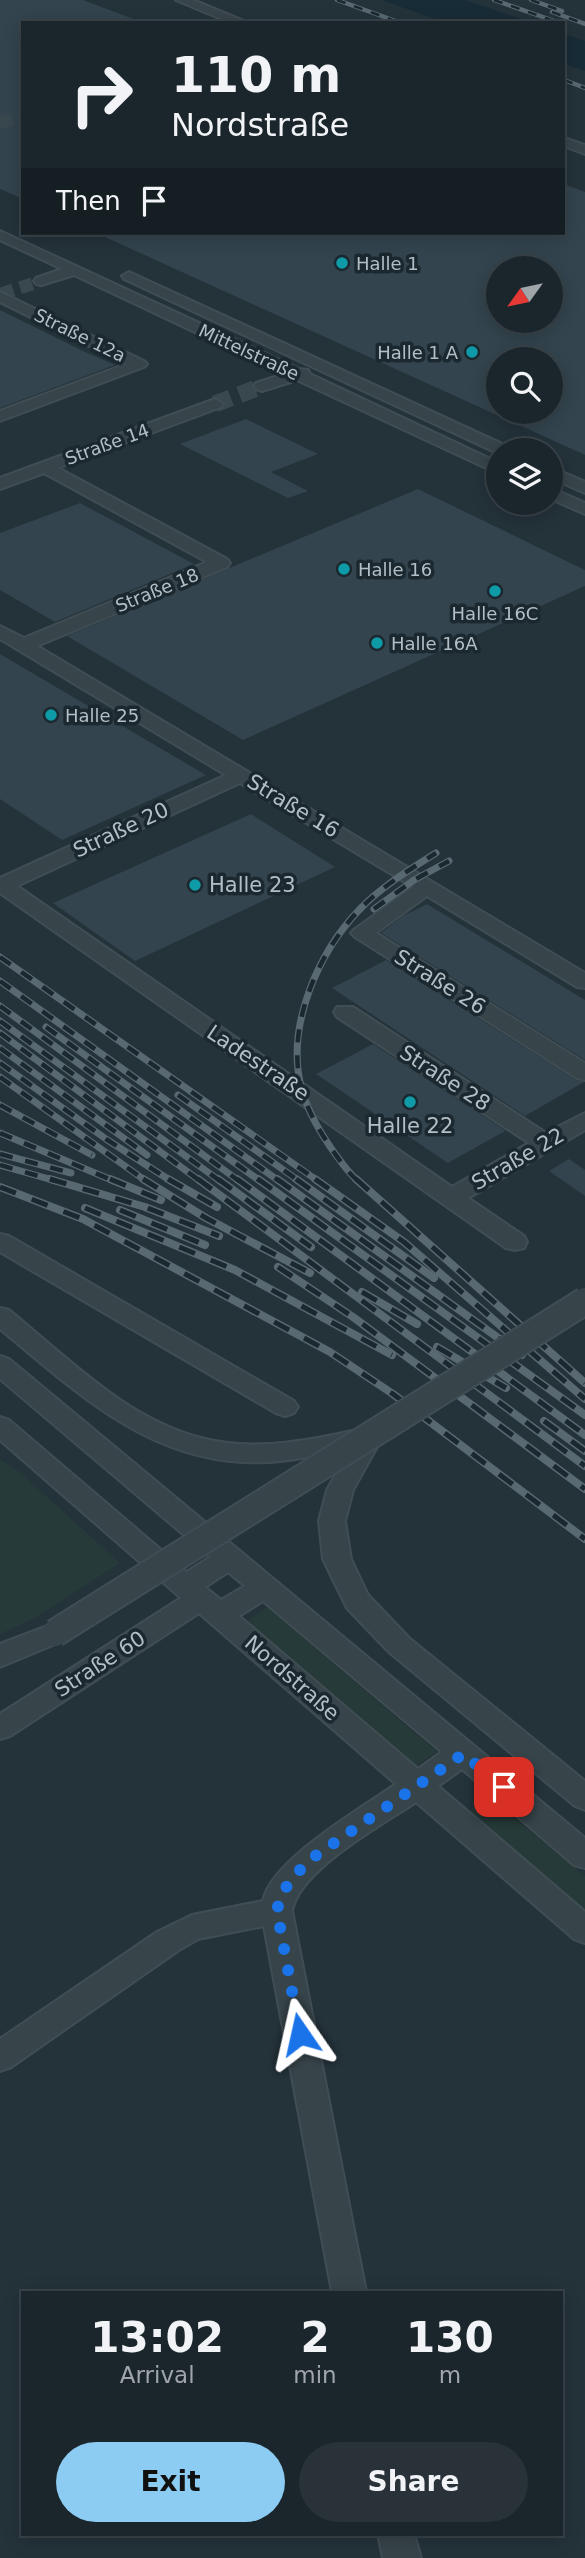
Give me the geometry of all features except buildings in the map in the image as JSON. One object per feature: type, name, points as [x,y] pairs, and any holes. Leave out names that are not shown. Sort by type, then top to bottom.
[{"type":"street","points":[[182,0],[238,21]]},
{"type":"street","points":[[565,142],[585,150]]},
{"type":"street","name":"Mittelstraße","points":[[0,235],[486,463]]},
{"type":"street","points":[[75,270],[69,265],[71,263],[95,262]]},
{"type":"street","points":[[41,281],[75,270]]},
{"type":"street","name":"Mittelstraße","points":[[119,272],[486,442]]},
{"type":"street","name":"Straße 12a","points":[[0,295],[139,364],[0,416]]},
{"type":"street","points":[[262,386],[290,371],[318,370],[314,362]]},
{"type":"street","name":"Straße 14","points":[[0,484],[215,404]]},
{"type":"street","points":[[460,450],[483,441]]},
{"type":"street","name":"Straße 18","points":[[23,645],[221,563],[44,467]]},
{"type":"street","points":[[563,478],[585,488]]},
{"type":"street","points":[[563,499],[585,509]]},
{"type":"street","name":"Straße 16","points":[[0,631],[585,982]]},
{"type":"street","name":"Straße 20","points":[[1,885],[241,775]]},
{"type":"street","name":"Ladestraße","points":[[1,885],[515,1242]]},
{"type":"street","name":"Straße 26","points":[[427,887],[362,933],[585,1073]]},
{"type":"street","name":"Straße 28","points":[[345,1012],[545,1143]]},
{"type":"street","name":"Straße 22","points":[[451,1198],[585,1120]]},
{"type":"street","points":[[0,1242],[285,1406]]},
{"type":"street","points":[[0,1656],[55,1633],[585,1301]]},
{"type":"street","points":[[7,1321],[120,1412],[159,1434],[241,1453],[282,1451],[370,1436]]},
{"type":"street","points":[[0,1365],[585,1856]]},
{"type":"street","name":"Nordstraße","points":[[0,1426],[585,1930]]},
{"type":"street","points":[[370,1436],[340,1490],[332,1521],[337,1559],[357,1601],[399,1645],[585,1798]]},
{"type":"street","points":[[0,1442],[39,1459]]},
{"type":"street","points":[[202,1600],[229,1558]]},
{"type":"street","points":[[202,1600],[264,1587]]},
{"type":"street","name":"Straße 60","points":[[0,1728],[202,1600]]},
{"type":"street","points":[[349,2291],[277,1911],[280,1894],[311,1859],[463,1754]]},
{"type":"street","points":[[0,2057],[168,1941],[192,1928],[277,1911]]},
{"type":"street","points":[[396,2536],[402,2558]]},
{"type":"green space","points":[[0,1459],[18,1471],[120,1563],[35,1618],[0,1634]]},
{"type":"green space","points":[[267,1607],[437,1752],[414,1767],[244,1623]]},
{"type":"green space","points":[[488,1797],[585,1876],[585,1914],[467,1813]]},
{"type":"water","points":[[382,0],[465,0],[526,21],[441,21]]},
{"type":"water","points":[[565,34],[585,41],[585,71],[565,64]]},
{"type":"tunnel","points":[[0,123],[21,118]]},
{"type":"tunnel","points":[[1,294],[41,281]]},
{"type":"tunnel","points":[[215,404],[262,386]]},
{"type":"railway","points":[[337,0],[395,21]]},
{"type":"railway","points":[[494,0],[554,21]]},
{"type":"railway","points":[[531,0],[562,11]]},
{"type":"railway","points":[[552,12],[585,24]]},
{"type":"railway","points":[[565,80],[585,88]]},
{"type":"railway","points":[[356,1179],[326,1141],[303,1094],[298,1063],[302,1015],[319,969],[344,927],[377,894],[436,853]]},
{"type":"railway","points":[[374,909],[414,880],[449,861]]},
{"type":"railway","points":[[0,957],[318,1181]]},
{"type":"railway","points":[[0,981],[279,1181]]},
{"type":"railway","points":[[0,1006],[239,1181]]},
{"type":"railway","points":[[0,1021],[220,1181]]},
{"type":"railway","points":[[46,1027],[260,1181]]},
{"type":"railway","points":[[0,1033],[200,1181]]},
{"type":"railway","points":[[0,1048],[147,1155]]},
{"type":"railway","points":[[0,1063],[106,1139],[171,1181]]},
{"type":"railway","points":[[0,1077],[144,1180]]},
{"type":"railway","points":[[178,1095],[299,1181]]},
{"type":"railway","points":[[0,1105],[92,1155]]},
{"type":"railway","points":[[0,1133],[114,1181]]},
{"type":"railway","points":[[0,1154],[71,1173]]},
{"type":"railway","points":[[0,1165],[56,1181]]},
{"type":"railway","points":[[50,1179],[145,1207],[219,1236]]},
{"type":"railway","points":[[110,1179],[161,1200]]},
{"type":"railway","points":[[168,1179],[217,1207]]},
{"type":"railway","points":[[198,1179],[585,1466]]},
{"type":"railway","points":[[218,1179],[311,1247]]},
{"type":"railway","points":[[237,1179],[585,1435]]},
{"type":"railway","points":[[258,1179],[585,1415]]},
{"type":"railway","points":[[277,1179],[522,1355]]},
{"type":"railway","points":[[296,1179],[434,1278]]},
{"type":"railway","points":[[315,1179],[404,1242],[585,1399]]},
{"type":"railway","points":[[356,1179],[585,1383]]},
{"type":"railway","points":[[144,1180],[206,1218],[310,1273]]},
{"type":"railway","points":[[0,1187],[83,1219],[330,1352],[393,1394],[585,1539]]},
{"type":"railway","points":[[85,1208],[235,1270],[392,1355]]},
{"type":"railway","points":[[120,1210],[205,1245]]},
{"type":"railway","points":[[278,1267],[353,1317],[585,1489]]},
{"type":"railway","points":[[362,1292],[417,1324]]},
{"type":"railway","points":[[437,1347],[506,1388]]},
{"type":"railway","points":[[544,1421],[585,1451]]},
{"type":"place","name":"Halle 1","points":[[342,263]]},
{"type":"place","name":"Halle 1 A","points":[[472,352]]},
{"type":"place","name":"Halle 16","points":[[344,569]]},
{"type":"place","name":"Halle 16C","points":[[495,591]]},
{"type":"place","name":"Halle 16A","points":[[377,643]]},
{"type":"place","name":"Halle 25","points":[[51,715]]},
{"type":"place","name":"Halle 23","points":[[195,885]]},
{"type":"place","name":"Halle 22","points":[[410,1102]]},
{"type":"route","points":[[300,2034],[277,1911],[280,1894],[294,1876],[311,1859],[463,1754],[504,1787]]}]
